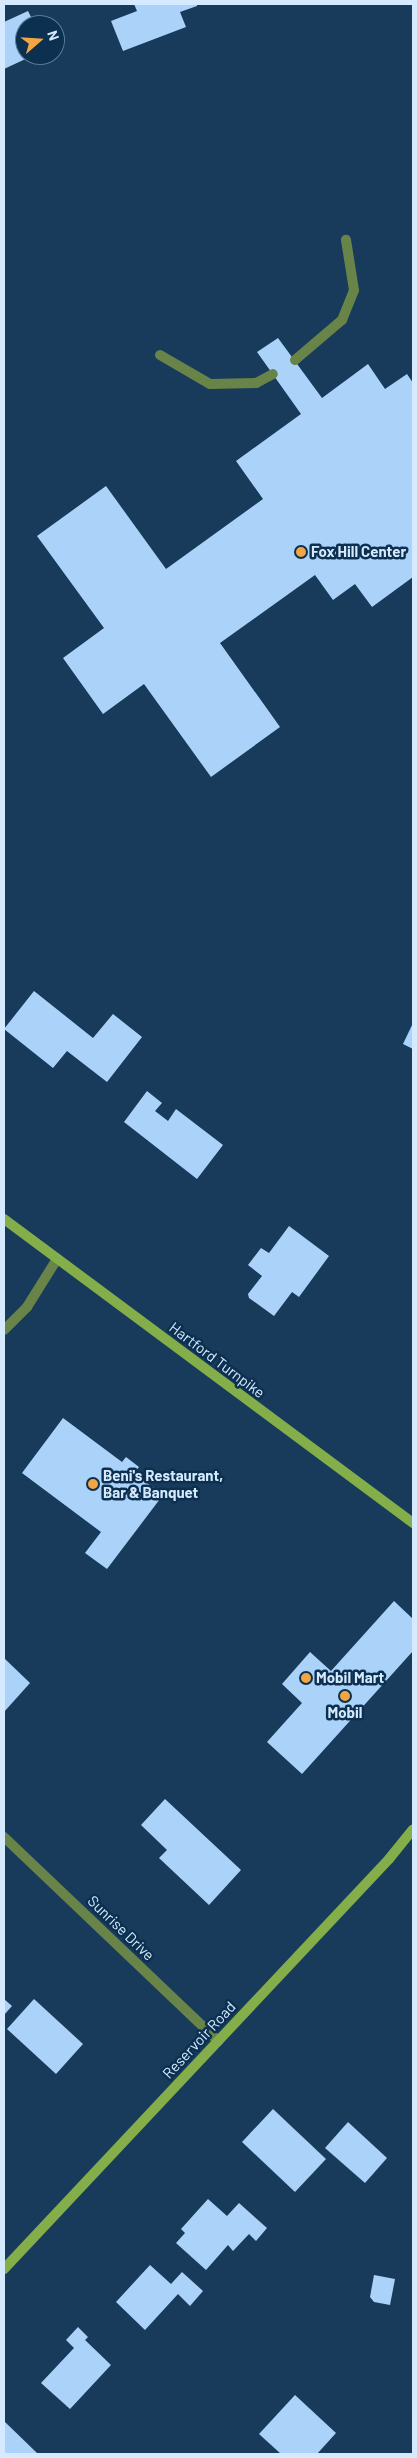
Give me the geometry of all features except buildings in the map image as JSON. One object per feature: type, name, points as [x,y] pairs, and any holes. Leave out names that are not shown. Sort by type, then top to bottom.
[{"type":"main road","name":"Hartford Turnpike","points":[[4,1219],[413,1524]]},
{"type":"main road","name":"Reservoir Road","points":[[4,2269],[218,2041],[413,1829]]},
{"type":"street","points":[[295,360],[342,320],[354,290],[346,240]]},
{"type":"street","points":[[160,354],[210,384],[256,383],[274,374]]},
{"type":"street","points":[[4,1330],[27,1307],[57,1259]]},
{"type":"street","name":"Sunrise Drive","points":[[4,1837],[218,2041]]},
{"type":"place","name":"Fox Hill Center","points":[[301,552]]},
{"type":"place","name":"Beni's Restaurant, Bar & Banquet","points":[[93,1484]]},
{"type":"place","name":"Mobil Mart","points":[[306,1678]]},
{"type":"place","name":"Mobil","points":[[345,1696]]}]
